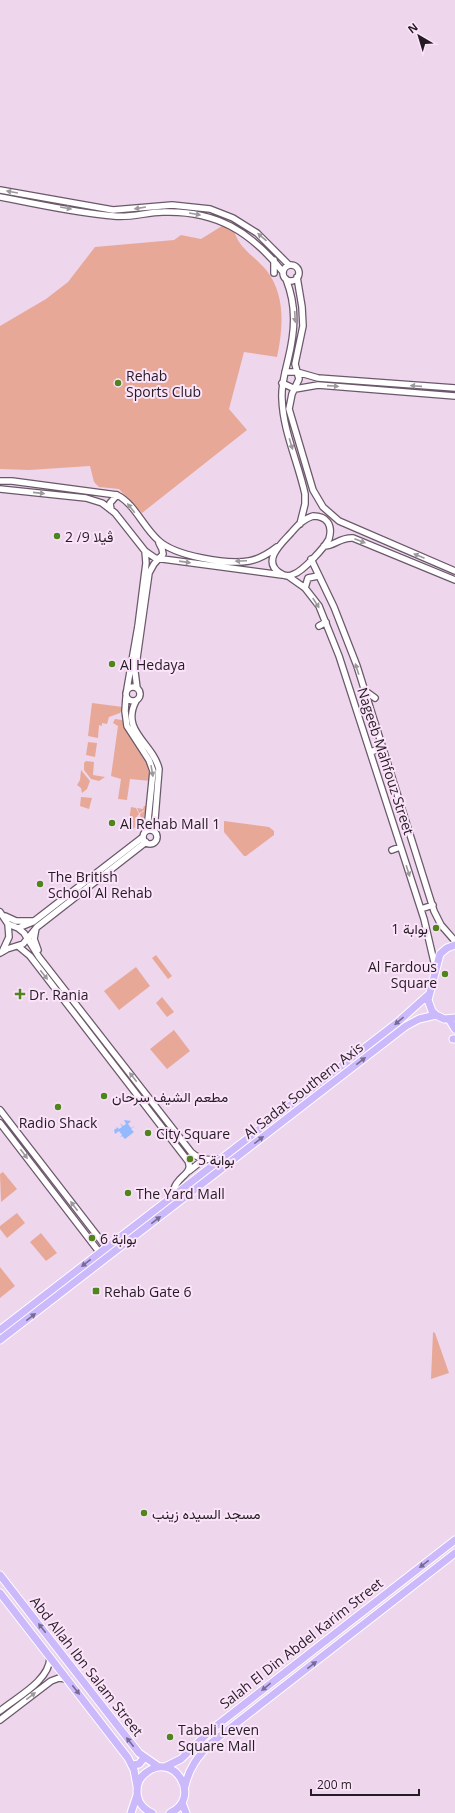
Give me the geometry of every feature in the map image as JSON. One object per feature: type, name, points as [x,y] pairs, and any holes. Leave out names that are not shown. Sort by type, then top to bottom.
[{"type":"main road","points":[[455,945],[443,951],[436,967],[428,994],[429,1006],[436,1015],[452,1019],[455,1028]]},
{"type":"main road","name":"Al Sadat Southern Axis","points":[[0,1330],[413,1009],[428,994]]},
{"type":"main road","points":[[413,1009],[418,1012],[422,1019]]},
{"type":"main road","name":"Al Sadat Southern Axis","points":[[0,1340],[406,1026],[436,1015]]},
{"type":"main road","name":"Salah El Din Abdel Karim Street","points":[[137,1789],[143,1775],[148,1771],[181,1759],[211,1730],[455,1540]]},
{"type":"main road","points":[[444,1548],[452,1555]]},
{"type":"main road","name":"Salah El Din Abdel Karim Street","points":[[182,1803],[185,1786],[192,1766],[211,1743],[452,1555]]},
{"type":"main road","name":"Abd Allah Ibn Salam Street","points":[[0,1575],[144,1758],[162,1767],[170,1769],[180,1776],[185,1786]]},
{"type":"main road","name":"Abd Allah Ibn Salam Street","points":[[0,1593],[128,1758],[132,1765],[137,1789]]},
{"type":"main road","points":[[359,1615],[365,1623]]},
{"type":"main road","points":[[48,1655],[54,1645]]},
{"type":"main road","points":[[132,1765],[139,1764],[144,1758]]},
{"type":"main road","points":[[181,1759],[184,1764],[192,1766]]},
{"type":"main road","points":[[131,1813],[137,1789]]},
{"type":"main road","points":[[137,1789],[141,1804],[152,1813]]},
{"type":"main road","points":[[170,1813],[178,1808],[182,1803],[186,1813]]},
{"type":"street","points":[[0,190],[113,210],[133,209],[162,203],[198,207],[215,211],[233,218],[264,238],[290,265],[297,269],[303,326],[296,359],[296,372],[299,379],[290,402],[289,409],[319,501],[327,515],[331,532],[329,539],[324,546],[296,574],[288,576]]},
{"type":"street","points":[[27,202],[29,195]]},
{"type":"street","points":[[0,197],[116,217],[171,212],[206,216],[239,230],[260,246],[274,260],[283,272],[286,279],[292,297],[295,320],[294,334],[282,383],[283,416],[305,494],[305,504],[300,524]]},
{"type":"street","points":[[274,260],[274,273]]},
{"type":"street","points":[[283,272],[285,267],[290,265]]},
{"type":"street","points":[[286,279],[290,280],[297,277]]},
{"type":"street","points":[[285,372],[296,372],[318,378],[455,388]]},
{"type":"street","points":[[318,378],[318,385]]},
{"type":"street","points":[[282,383],[295,389],[318,385],[455,396]]},
{"type":"street","points":[[0,481],[12,481],[117,495],[128,503],[157,540],[163,551],[162,556],[154,564],[149,573],[135,672],[137,688],[140,695],[132,710],[132,724],[137,734],[156,760],[159,769],[154,831],[156,840],[151,843],[146,842],[37,927],[24,943],[1,952]]},
{"type":"street","points":[[0,489],[86,498],[102,503],[111,510],[151,557],[282,574]]},
{"type":"street","points":[[111,510],[110,503],[117,495]]},
{"type":"street","points":[[282,574],[273,564],[273,554],[277,548],[300,524],[312,516],[327,515],[339,521],[356,526],[455,571]]},
{"type":"street","points":[[324,546],[331,545],[343,539],[353,538],[455,580]]},
{"type":"street","points":[[157,540],[178,553],[233,562],[256,559],[277,548]]},
{"type":"street","points":[[18,928],[25,927],[37,920],[143,837],[147,830],[153,771],[149,760],[127,726],[124,711],[126,697],[125,693],[128,689],[138,626],[146,560],[145,551]]},
{"type":"street","name":"Nageeb Mahfouz Street","points":[[311,559],[342,627],[383,748],[432,905],[441,925],[455,941]]},
{"type":"street","name":"Nageeb Mahfouz Street","points":[[282,574],[288,576],[305,588],[319,606],[326,622],[339,656],[432,945],[436,967]]},
{"type":"street","points":[[305,588],[308,578],[311,576],[318,576]]},
{"type":"street","points":[[318,626],[326,622]]},
{"type":"street","points":[[128,689],[131,686],[137,688]]},
{"type":"street","points":[[364,690],[375,698]]},
{"type":"street","points":[[126,697],[130,701],[136,700]]},
{"type":"street","points":[[370,752],[383,748]]},
{"type":"street","points":[[147,830],[154,831]]},
{"type":"street","points":[[143,837],[146,842]]},
{"type":"street","points":[[392,850],[400,847]]},
{"type":"street","points":[[420,909],[432,905]]},
{"type":"street","points":[[1,913],[16,921],[27,922],[37,920]]},
{"type":"street","points":[[1,913],[8,924],[9,937],[6,946],[1,952]]},
{"type":"street","points":[[8,924],[18,928],[28,938],[39,957],[114,1054],[177,1130],[194,1156],[204,1159],[221,1159]]},
{"type":"street","points":[[37,927],[34,935],[35,943],[47,967]]},
{"type":"street","points":[[18,946],[30,956],[188,1161],[190,1167],[188,1172]]},
{"type":"street","points":[[1,952],[18,951],[30,956]]},
{"type":"street","points":[[34,962],[36,958],[39,957]]},
{"type":"street","points":[[102,1051],[108,1050],[109,1046]]},
{"type":"street","points":[[108,1058],[110,1053],[114,1054]]},
{"type":"street","points":[[0,1110],[107,1247]]},
{"type":"street","points":[[0,1123],[99,1254]]},
{"type":"street","points":[[6,1130],[12,1126]]},
{"type":"street","points":[[180,1151],[187,1146]]},
{"type":"street","points":[[188,1161],[194,1156]]},
{"type":"street","points":[[172,1196],[176,1185],[188,1172],[204,1159]]},
{"type":"street","points":[[81,1229],[88,1223]]},
{"type":"street","points":[[0,1711],[42,1678],[48,1669],[48,1655]]},
{"type":"street","points":[[0,1720],[51,1681],[59,1678],[67,1679]]},
{"type":"shaded area","name":"Rehab Sports Club","points":[[222,226],[234,231],[244,248],[267,271],[273,281],[280,302],[281,335],[277,357],[244,352],[229,409],[247,430],[142,513],[119,489],[99,487],[94,482],[90,466],[29,470],[0,469],[0,326],[46,299],[68,282],[95,247],[174,240],[181,235],[201,239]]},
{"type":"shaded area","points":[[92,703],[123,707],[120,713],[109,717],[107,724],[102,723],[102,726],[99,725],[98,738],[88,736]]},
{"type":"shaded area","points":[[115,719],[122,720],[145,757],[150,773],[151,781],[130,779],[127,800],[118,799],[121,779],[111,776],[118,726],[113,723]]},
{"type":"shaded area","points":[[88,742],[97,743],[95,757],[86,755]]},
{"type":"shaded area","points":[[86,761],[94,762],[93,775],[105,777],[99,781],[91,779],[84,770],[84,763]]},
{"type":"shaded area","points":[[81,770],[90,781],[87,789],[82,793],[81,788],[77,785],[80,780]]},
{"type":"shaded area","points":[[81,797],[92,798],[89,809],[80,806]]},
{"type":"shaded area","points":[[144,806],[146,806],[142,830],[139,825],[140,829],[134,828],[141,821],[140,814],[144,811],[143,810],[139,813],[137,808],[143,809]]},
{"type":"shaded area","points":[[131,807],[136,808],[139,814],[135,819],[137,824],[133,829],[128,828]]},
{"type":"shaded area","points":[[224,821],[269,827],[274,831],[274,835],[244,856],[224,832]]},
{"type":"shaded area","points":[[156,955],[172,976],[168,979],[152,958]]},
{"type":"shaded area","points":[[136,967],[150,986],[119,1010],[104,991]]},
{"type":"shaded area","points":[[162,997],[174,1012],[167,1017],[156,1003]]},
{"type":"shaded area","points":[[174,1030],[190,1051],[167,1069],[150,1049]]},
{"type":"shaded area","points":[[3,1172],[17,1189],[1,1202],[0,1174]]},
{"type":"shaded area","points":[[17,1213],[25,1223],[7,1238],[0,1229],[0,1226]]},
{"type":"shaded area","points":[[41,1233],[57,1253],[46,1261],[30,1242]]},
{"type":"shaded area","points":[[0,1267],[15,1286],[0,1298]]},
{"type":"shaded area","points":[[433,1332],[435,1333],[449,1373],[431,1379]]},
{"type":"water","points":[[124,1120],[131,1121],[128,1124],[131,1128],[135,1126],[131,1129],[134,1132],[125,1139],[122,1136],[119,1138],[122,1135],[119,1131],[115,1134],[114,1130],[117,1128],[116,1126],[119,1129],[122,1127],[120,1123],[123,1126],[126,1124]]},
{"type":"place","name":"Rehab Sports Club","points":[[118,383]]},
{"type":"place","name":"ڤيلا 9/ 2","points":[[57,536]]},
{"type":"place","name":"Al Hedaya","points":[[112,664]]},
{"type":"place","name":"Al Rehab Mall 1","points":[[112,823]]},
{"type":"place","name":"The British School Al Rehab","points":[[40,884]]},
{"type":"place","name":"بوابة 1","points":[[436,928]]},
{"type":"place","name":"Al Fardous Square","points":[[445,974]]},
{"type":"place","name":"Dr. Rania","points":[[20,994]]},
{"type":"place","name":"مطعم الشيف سرحان","points":[[104,1096]]},
{"type":"place","name":"Radio Shack","points":[[58,1107]]},
{"type":"place","name":"City Square","points":[[148,1133]]},
{"type":"place","name":"بوابة 5","points":[[190,1159]]},
{"type":"place","name":"The Yard Mall","points":[[128,1193]]},
{"type":"place","name":"بوابة 6","points":[[92,1238]]},
{"type":"place","name":"Rehab Gate 6","points":[[96,1291]]},
{"type":"place","name":"مسجد السيده زينب","points":[[144,1513]]},
{"type":"place","name":"Tabali Leven Square Mall","points":[[170,1737]]}]
